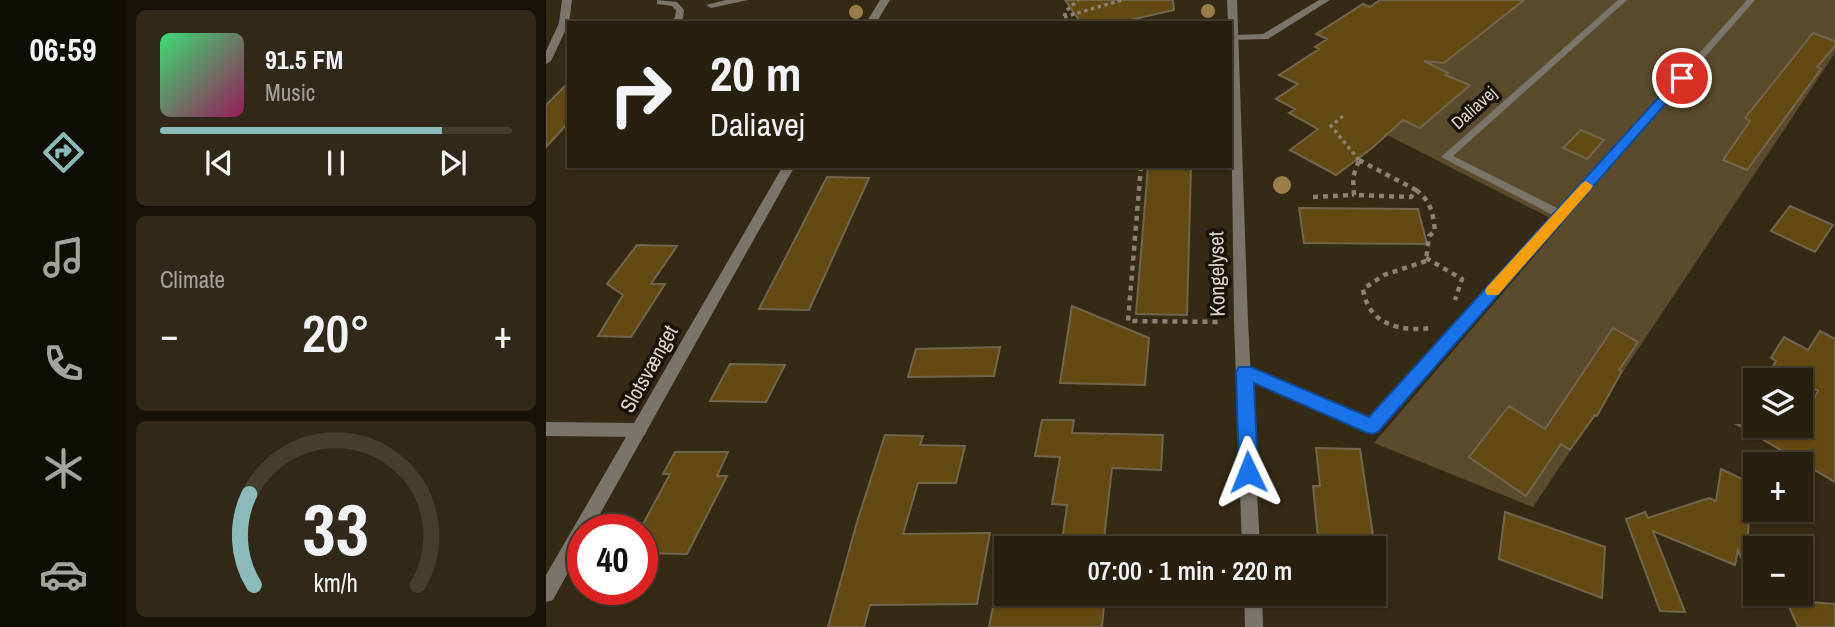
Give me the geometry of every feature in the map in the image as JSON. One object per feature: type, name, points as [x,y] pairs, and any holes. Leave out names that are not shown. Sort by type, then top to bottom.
[{"type":"street","points":[[546,61],[564,23],[568,0]]},
{"type":"street","points":[[711,5],[743,0]]},
{"type":"street","points":[[872,21],[884,0]]},
{"type":"street","name":"Kongelyset","points":[[1232,0],[1241,322],[1251,536]]},
{"type":"street","points":[[1233,47],[1265,37],[1325,0]]},
{"type":"street","points":[[549,50],[567,48]]},
{"type":"street","name":"Slotsvænget","points":[[546,593],[788,168]]},
{"type":"street","points":[[546,429],[639,430]]},
{"type":"street","points":[[1253,606],[1254,627]]},
{"type":"lane","name":"Daliavej","points":[[1561,215],[1446,157],[1623,0]]},
{"type":"lane","points":[[1245,372],[1372,426],[1751,0]]},
{"type":"lane","points":[[660,2],[674,4],[680,10],[676,21]]},
{"type":"path","points":[[1063,21],[1077,0]]},
{"type":"path","points":[[1064,17],[1122,0]]},
{"type":"path","points":[[1343,116],[1331,126],[1359,160],[1429,198],[1433,208],[1435,231],[1429,236],[1426,261],[1406,270],[1372,278],[1363,289],[1366,306],[1375,318],[1420,330],[1436,328]]},
{"type":"path","points":[[1354,195],[1353,177],[1359,160]]},
{"type":"path","points":[[1141,168],[1128,321],[1241,322]]},
{"type":"path","points":[[1313,197],[1411,197],[1416,190]]},
{"type":"path","points":[[1426,258],[1462,279],[1453,305]]},
{"type":"shaded area","points":[[1498,0],[1835,0],[1835,53],[1533,507],[1374,443],[1562,224],[1344,113]]},
{"type":"building","points":[[1065,0],[1173,0],[1174,10],[1126,21],[1080,21]]},
{"type":"building","points":[[1380,0],[1524,0],[1444,63],[1424,61],[1448,73],[1445,75],[1470,85],[1420,128],[1403,120],[1336,175],[1290,150],[1318,129],[1289,113],[1295,109],[1276,99],[1298,84],[1279,75],[1319,49],[1315,47],[1327,39],[1316,34],[1363,4],[1370,7]]},
{"type":"building","points":[[1813,33],[1835,41],[1835,46],[1817,67],[1821,69],[1747,170],[1723,160],[1750,121],[1745,118]]},
{"type":"building","points":[[567,84],[567,124],[546,147],[546,105]]},
{"type":"building","points":[[1581,130],[1604,140],[1587,159],[1563,148]]},
{"type":"building","points":[[1148,168],[1191,168],[1187,315],[1136,314]]},
{"type":"building","points":[[827,177],[869,178],[809,310],[759,309]]},
{"type":"building","points":[[1790,206],[1833,225],[1815,252],[1771,231]]},
{"type":"building","points":[[1299,208],[1418,209],[1427,244],[1304,243]]},
{"type":"building","points":[[637,245],[677,246],[651,284],[665,284],[631,337],[598,336],[623,295],[607,284]]},
{"type":"building","points":[[1072,306],[1149,338],[1145,385],[1060,383]]},
{"type":"building","points":[[1613,328],[1638,342],[1619,370],[1622,371],[1597,416],[1595,415],[1570,450],[1561,444],[1526,496],[1469,457],[1509,406],[1545,429]]},
{"type":"building","points":[[1820,331],[1835,339],[1835,482],[1813,469],[1813,452],[1784,452],[1760,438],[1813,438],[1813,401],[1818,391],[1813,388],[1813,368],[1772,368],[1776,361],[1771,358],[1784,337],[1808,350]]},
{"type":"building","points":[[1000,347],[994,376],[908,377],[916,349]]},
{"type":"building","points":[[730,364],[785,365],[766,402],[710,401]]},
{"type":"building","points":[[1042,420],[1074,420],[1072,433],[1163,435],[1161,470],[1112,468],[1104,536],[1063,536],[1067,505],[1052,504],[1060,457],[1035,456]]},
{"type":"building","points":[[885,435],[923,436],[920,445],[965,446],[956,483],[918,483],[903,534],[990,533],[977,604],[870,605],[864,627],[828,627],[857,522]]},
{"type":"building","points":[[1316,448],[1360,449],[1373,536],[1318,536],[1313,486],[1320,486]]},
{"type":"building","points":[[675,452],[728,452],[717,476],[727,476],[687,554],[658,553],[658,514],[648,514],[670,474],[663,474]]},
{"type":"building","points":[[1721,469],[1743,479],[1743,522],[1749,522],[1748,536],[1743,536],[1743,562],[1738,550],[1735,565],[1653,531],[1685,612],[1660,611],[1626,519],[1645,512],[1648,518],[1709,498],[1716,501]]},
{"type":"building","points":[[1505,512],[1605,547],[1602,598],[1499,559]]},
{"type":"building","points":[[994,601],[994,606],[1104,606],[1102,627],[989,627]]},
{"type":"building","points":[[1813,602],[1835,604],[1835,627],[1798,627],[1789,606],[1813,606]]},
{"type":"slow traffic","points":[[1492,291],[1586,186]]},
{"type":"route","points":[[1248,472],[1245,372],[1372,426],[1682,78]]}]
